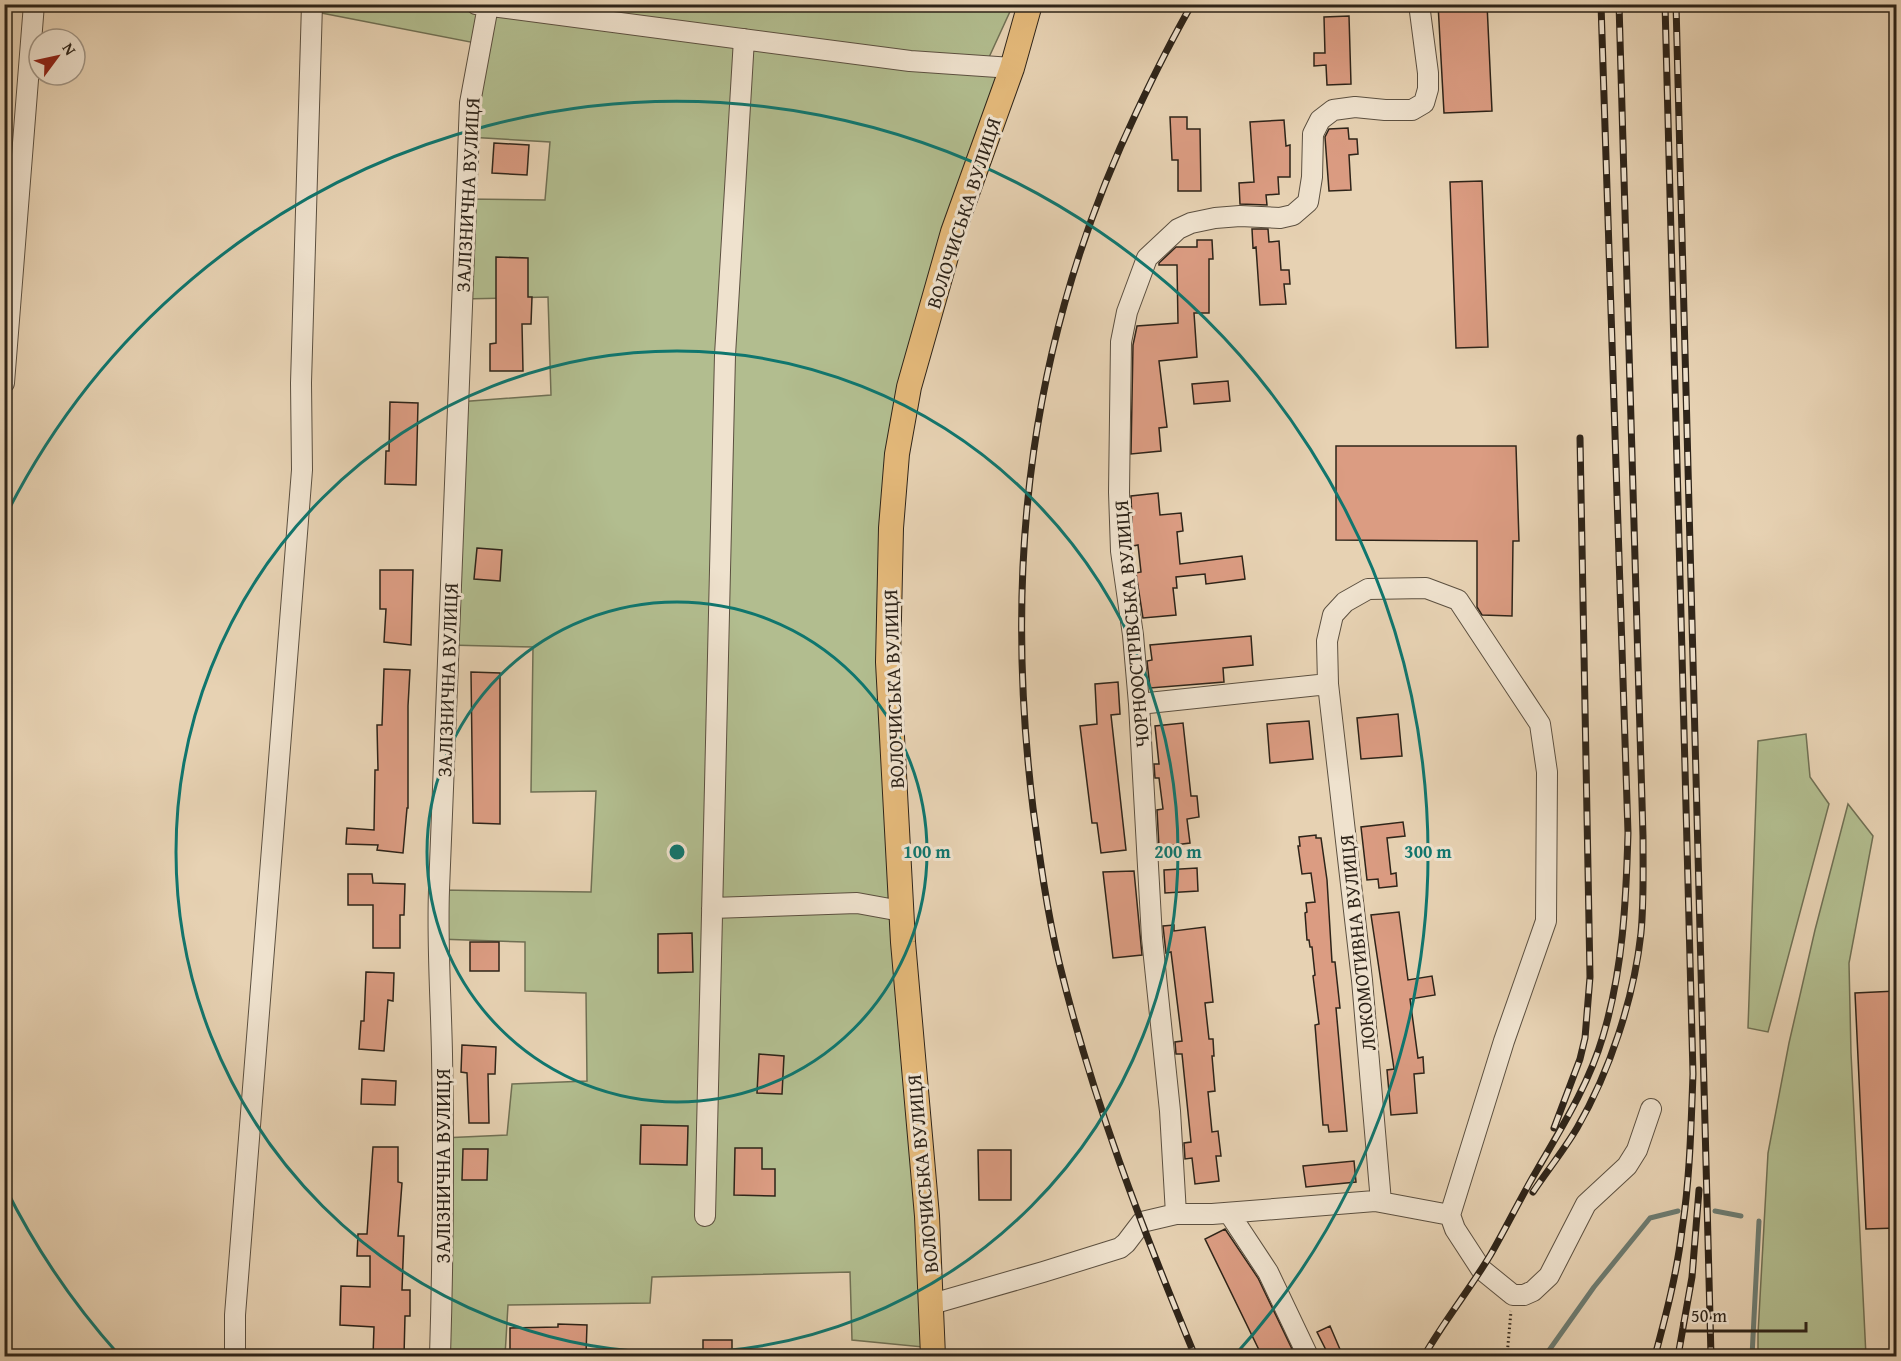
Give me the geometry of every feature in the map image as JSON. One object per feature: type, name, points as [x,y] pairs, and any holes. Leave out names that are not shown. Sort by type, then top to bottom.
[{"type":"main road","name":"ВОЛОЧИСЬКА ВУЛИЦЯ","points":[[933,1356],[927,1216],[901,911],[888,662],[891,528],[897,454],[909,387],[953,232],[1012,68],[1030,4]]},
{"type":"street","points":[[4,383],[34,4]]},
{"type":"street","points":[[235,1356],[236,1291],[302,470],[301,383],[312,4]]},
{"type":"street","name":"ЧОРНООСТРІВСЬКА ВУЛИЦЯ","points":[[1176,1214],[1170,1111],[1152,938],[1139,704],[1133,634],[1121,551],[1119,492],[1121,342],[1127,312],[1147,258],[1178,229],[1191,223],[1240,216],[1280,218],[1293,215],[1308,202],[1314,134],[1320,120],[1333,110],[1355,107],[1412,110],[1424,103],[1428,89],[1428,73],[1419,4]]},
{"type":"street","points":[[482,5],[910,61],[1012,68]]},
{"type":"street","name":"ЗАЛІЗНИЧНА ВУЛИЦЯ","points":[[440,1356],[442,1055],[438,930],[470,103],[482,5]]},
{"type":"street","points":[[705,1216],[725,355],[744,39]]},
{"type":"street","name":"ЛОКОМОТИВНА ВУЛИЦЯ","points":[[1381,1202],[1362,980],[1328,684],[1327,641],[1333,615],[1345,602],[1368,589],[1426,588],[1458,600],[1540,724],[1547,772],[1546,921],[1503,1041],[1450,1215]]},
{"type":"street","points":[[1139,704],[1328,684]]},
{"type":"street","points":[[712,908],[857,903],[901,911]]},
{"type":"street","points":[[932,1304],[1120,1248],[1142,1222],[1176,1214],[1228,1213],[1375,1201],[1450,1215],[1455,1229],[1481,1269],[1513,1295],[1524,1295],[1533,1291],[1549,1276],[1586,1204],[1627,1166],[1637,1150],[1651,1109]]},
{"type":"street","points":[[1228,1213],[1268,1272],[1308,1356]]},
{"type":"path","points":[[1507,1356],[1513,1295]]},
{"type":"green space","points":[[875,4],[903,8],[937,4],[1013,5],[985,66],[1012,68],[953,232],[891,528],[933,1348],[852,1340],[850,1272],[652,1277],[650,1303],[508,1305],[505,1356],[440,1356],[442,1138],[507,1135],[512,1084],[587,1081],[586,993],[525,991],[525,942],[438,939],[439,890],[591,892],[596,791],[531,792],[533,647],[448,645],[458,402],[551,395],[548,297],[462,299],[465,199],[545,200],[550,142],[468,137],[481,44],[311,11],[263,5]]},
{"type":"green space","points":[[1806,734],[1810,777],[1829,804],[1768,1032],[1748,1028],[1758,741]]},
{"type":"green space","points":[[1848,804],[1873,836],[1849,963],[1851,1053],[1866,1356],[1758,1356],[1768,1153],[1789,1043],[1815,930]]},
{"type":"building","points":[[1438,4],[1487,4],[1492,111],[1444,113]]},
{"type":"building","points":[[1349,16],[1351,84],[1327,85],[1326,65],[1314,66],[1314,53],[1325,53],[1324,17]]},
{"type":"building","points":[[1170,117],[1187,117],[1187,129],[1200,129],[1201,191],[1178,191],[1178,160],[1172,160]]},
{"type":"building","points":[[1284,120],[1286,146],[1290,145],[1290,177],[1278,177],[1279,194],[1266,195],[1267,205],[1240,204],[1239,183],[1254,182],[1250,122]]},
{"type":"building","points":[[1348,128],[1349,139],[1357,139],[1358,154],[1349,155],[1351,190],[1329,191],[1325,137],[1329,129]]},
{"type":"building","points":[[494,143],[529,145],[527,175],[492,173]]},
{"type":"building","points":[[1482,181],[1488,347],[1456,348],[1450,182]]},
{"type":"building","points":[[1252,229],[1268,229],[1269,242],[1279,241],[1281,270],[1289,270],[1290,284],[1284,284],[1286,304],[1260,305],[1256,247],[1253,248]]},
{"type":"building","points":[[1197,240],[1212,240],[1213,259],[1209,259],[1209,313],[1194,313],[1197,357],[1159,361],[1167,427],[1159,428],[1161,451],[1131,454],[1133,345],[1137,326],[1178,323],[1177,265],[1159,265],[1159,263],[1176,247],[1197,247]]},
{"type":"building","points":[[496,257],[528,258],[528,297],[532,297],[531,324],[522,324],[523,371],[490,371],[490,344],[496,343]]},
{"type":"building","points":[[1228,381],[1230,401],[1194,404],[1192,384]]},
{"type":"building","points":[[390,402],[418,403],[416,485],[385,484],[386,451],[389,451]]},
{"type":"building","points":[[1336,446],[1516,446],[1519,541],[1513,541],[1512,616],[1482,615],[1477,607],[1477,541],[1336,540]]},
{"type":"building","points":[[1158,493],[1160,515],[1181,513],[1183,531],[1177,532],[1180,564],[1242,556],[1245,579],[1206,584],[1205,574],[1176,577],[1177,588],[1173,588],[1176,615],[1143,618],[1136,573],[1141,572],[1138,545],[1133,546],[1131,496]]},
{"type":"building","points":[[477,548],[502,550],[500,581],[474,579]]},
{"type":"building","points":[[380,570],[413,570],[411,645],[384,642],[386,609],[380,609]]},
{"type":"building","points":[[1251,636],[1253,665],[1223,668],[1224,682],[1150,688],[1147,661],[1152,660],[1150,645]]},
{"type":"building","points":[[384,669],[410,670],[408,808],[403,853],[377,850],[378,845],[346,844],[347,828],[374,830],[375,770],[378,770],[377,725],[382,725]]},
{"type":"building","points":[[471,672],[500,673],[500,824],[473,823]]},
{"type":"building","points":[[1118,682],[1120,714],[1111,715],[1126,850],[1101,853],[1097,823],[1092,823],[1080,726],[1097,724],[1095,684]]},
{"type":"building","points":[[1398,714],[1402,756],[1361,759],[1357,718]]},
{"type":"building","points":[[1309,721],[1313,759],[1270,763],[1267,724]]},
{"type":"building","points":[[1183,723],[1191,796],[1197,796],[1199,817],[1187,819],[1190,843],[1159,847],[1157,810],[1163,809],[1159,778],[1155,778],[1154,764],[1159,764],[1155,726]]},
{"type":"building","points":[[1403,822],[1405,836],[1387,838],[1391,874],[1396,873],[1397,886],[1379,888],[1378,879],[1367,880],[1361,827]]},
{"type":"building","points":[[1316,835],[1316,838],[1321,838],[1327,880],[1332,962],[1335,962],[1340,1008],[1336,1008],[1347,1131],[1329,1132],[1328,1125],[1323,1125],[1315,1025],[1319,1024],[1313,976],[1315,975],[1312,947],[1307,940],[1305,913],[1307,912],[1306,903],[1315,902],[1311,873],[1302,874],[1298,846],[1300,846],[1299,837]]},
{"type":"building","points":[[1197,868],[1198,891],[1165,893],[1164,870]]},
{"type":"building","points":[[1134,871],[1142,955],[1113,958],[1103,872]]},
{"type":"building","points":[[348,874],[372,874],[373,883],[405,884],[404,915],[400,915],[400,948],[373,948],[373,905],[348,905]]},
{"type":"building","points":[[1399,912],[1408,980],[1432,976],[1435,995],[1410,999],[1418,1058],[1423,1057],[1424,1073],[1414,1074],[1417,1113],[1391,1115],[1387,1070],[1394,1069],[1371,915]]},
{"type":"building","points":[[1174,925],[1174,931],[1205,927],[1213,1002],[1205,1003],[1209,1039],[1213,1039],[1215,1091],[1208,1092],[1212,1132],[1218,1131],[1221,1156],[1216,1156],[1219,1181],[1195,1184],[1192,1158],[1185,1159],[1184,1143],[1191,1142],[1182,1054],[1176,1054],[1175,1042],[1182,1041],[1171,952],[1166,953],[1163,926]]},
{"type":"building","points":[[692,933],[693,972],[658,973],[658,934]]},
{"type":"building","points":[[470,942],[499,942],[499,971],[470,971]]},
{"type":"building","points":[[366,972],[394,973],[393,1001],[388,1000],[384,1051],[359,1049],[361,1021],[364,1021]]},
{"type":"building","points":[[1896,991],[1896,1228],[1866,1229],[1855,993]]},
{"type":"building","points":[[462,1045],[496,1047],[495,1074],[488,1074],[489,1123],[469,1123],[467,1073],[461,1072]]},
{"type":"building","points":[[759,1054],[784,1056],[782,1094],[757,1093]]},
{"type":"building","points":[[362,1079],[396,1081],[395,1105],[361,1104]]},
{"type":"building","points":[[641,1125],[688,1126],[687,1165],[640,1164]]},
{"type":"building","points":[[373,1147],[398,1147],[398,1182],[402,1183],[398,1236],[404,1236],[402,1290],[410,1290],[410,1316],[405,1316],[404,1356],[373,1356],[374,1327],[340,1325],[341,1286],[370,1287],[370,1256],[357,1256],[358,1234],[367,1234]]},
{"type":"building","points":[[735,1148],[762,1148],[762,1169],[775,1169],[775,1196],[734,1195]]},
{"type":"building","points":[[463,1149],[488,1149],[487,1180],[462,1180]]},
{"type":"building","points":[[978,1150],[1011,1150],[1011,1200],[979,1200]]},
{"type":"building","points":[[1354,1161],[1356,1182],[1306,1187],[1303,1166]]},
{"type":"building","points":[[1225,1229],[1258,1278],[1292,1349],[1278,1356],[1262,1356],[1205,1239]]},
{"type":"building","points":[[558,1324],[587,1325],[586,1354],[510,1356],[510,1328],[558,1327]]},
{"type":"building","points":[[1330,1326],[1343,1356],[1329,1356],[1317,1332]]},
{"type":"building","points":[[703,1340],[732,1340],[732,1356],[703,1356]]},
{"type":"waterway","points":[[1545,1356],[1594,1287],[1650,1218],[1678,1211]]},
{"type":"waterway","points":[[1715,1211],[1741,1216]]},
{"type":"waterway","points":[[1752,1356],[1759,1221]]},
{"type":"railway","points":[[1192,4],[1137,111],[1101,195],[1071,280],[1049,365],[1034,452],[1025,539],[1022,627],[1024,717],[1033,808],[1047,905],[1059,962],[1103,1113],[1156,1260],[1195,1356]]},
{"type":"railway","points":[[1424,1356],[1491,1254],[1583,1088],[1603,1036],[1619,961],[1628,833],[1601,4]]},
{"type":"railway","points":[[1533,1192],[1577,1128],[1600,1083],[1619,1034],[1633,983],[1642,921],[1643,836],[1619,4]]},
{"type":"railway","points":[[1655,1356],[1674,1278],[1685,1210],[1693,1074],[1665,4]]},
{"type":"railway","points":[[1676,4],[1711,1356]]},
{"type":"railway","points":[[1554,1128],[1580,1059],[1585,1038],[1590,977],[1580,438]]},
{"type":"railway","points":[[1678,1356],[1692,1277],[1699,1190]]}]
